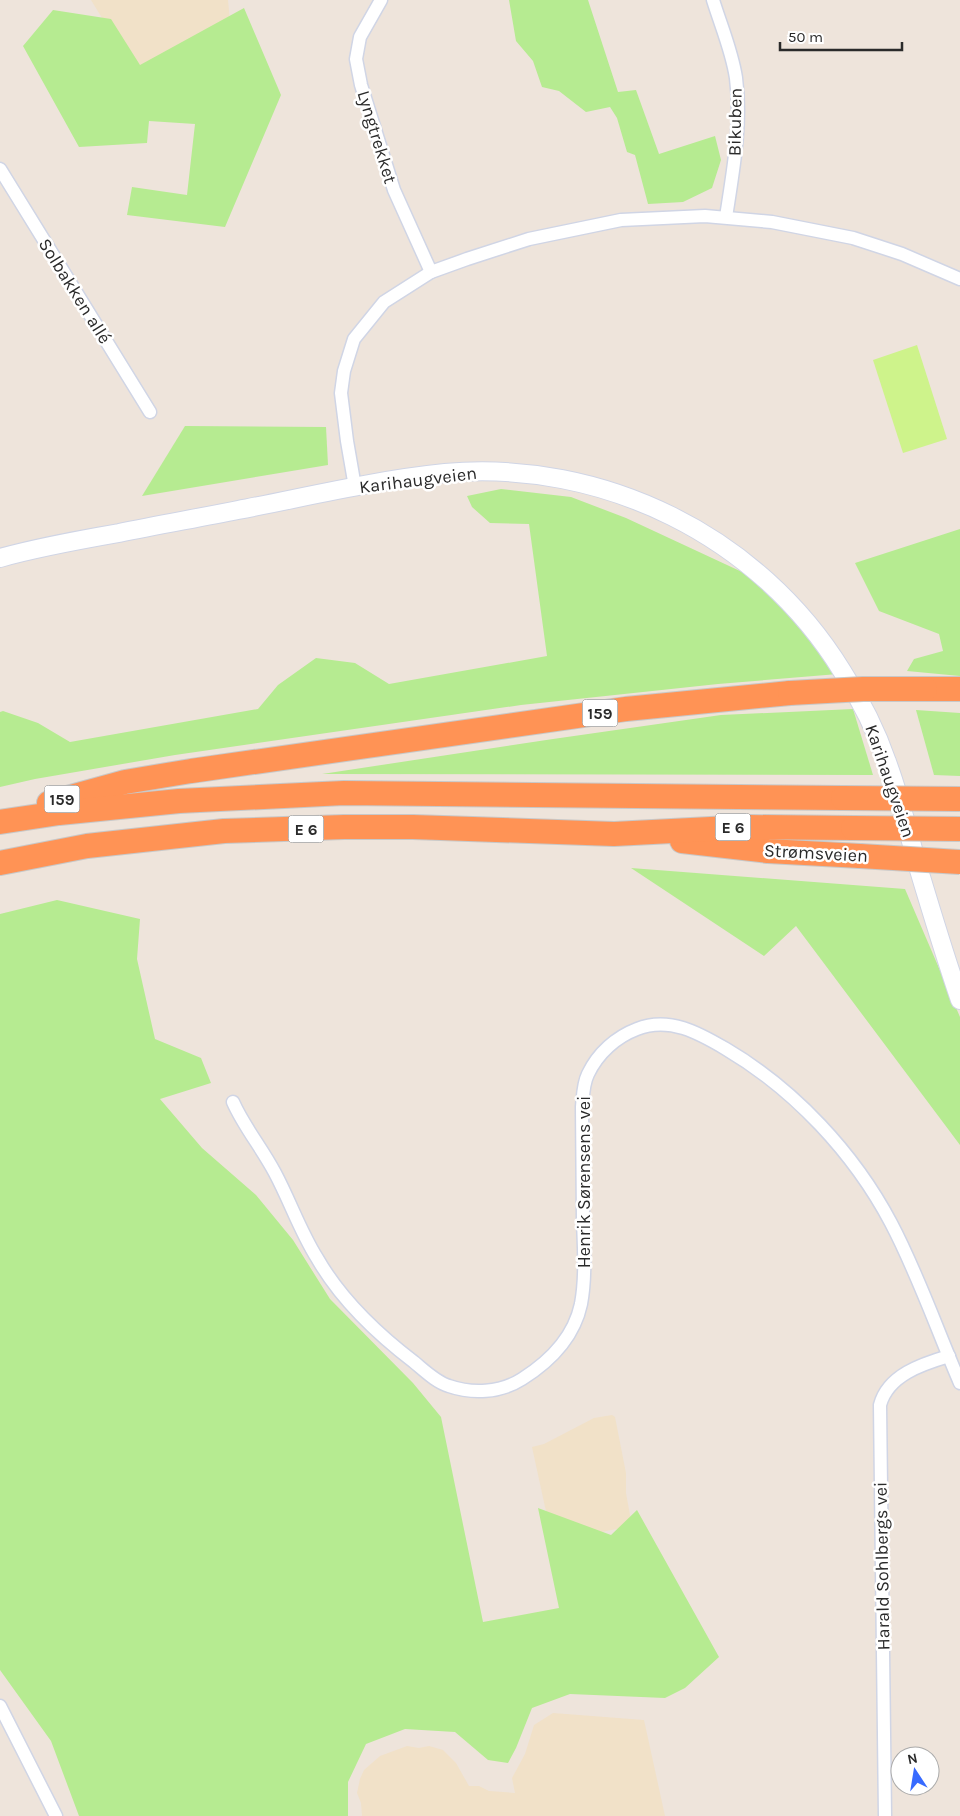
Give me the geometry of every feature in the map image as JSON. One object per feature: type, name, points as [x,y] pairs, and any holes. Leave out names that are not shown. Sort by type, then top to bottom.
[{"type":"highway","name":"159","points":[[0,821],[125,782],[617,710],[686,702],[863,689],[960,690]]},
{"type":"highway","name":"E 6","points":[[0,821],[179,801],[344,793],[960,799]]},
{"type":"highway","name":"E 6","points":[[0,863],[87,846],[224,832],[344,827],[413,827],[614,834],[749,826],[960,829]]},
{"type":"highway","name":"Strømsveien","points":[[614,834],[768,851],[960,862]]},
{"type":"main road","name":"Karihaugveien","points":[[0,558],[76,541],[355,487],[408,478],[467,472],[509,473],[573,481],[626,497],[685,523],[733,553],[781,594],[813,629],[842,670],[874,731],[887,762],[942,947],[960,1000]]},
{"type":"street","name":"Lyngtrekket","points":[[381,0],[360,37],[356,59],[361,85],[394,190],[431,272]]},
{"type":"street","name":"Bikuben","points":[[712,0],[732,58],[738,106],[735,157],[726,217]]},
{"type":"street","name":"Solbakken allé","points":[[0,169],[150,412]]},
{"type":"street","points":[[355,487],[341,394],[344,371],[354,339],[384,302],[431,272],[529,239],[621,220],[706,216],[786,224],[853,238],[902,254],[960,279]]},
{"type":"street","name":"Henrik Sørensens vei","points":[[232,1102],[276,1175],[316,1257],[349,1304],[394,1346],[434,1378],[448,1386],[466,1390],[492,1390],[514,1384],[547,1360],[566,1338],[576,1320],[581,1304],[584,1267],[582,1107],[588,1074],[604,1050],[630,1032],[659,1024],[673,1025],[692,1030],[734,1053],[772,1080],[799,1104],[842,1151],[869,1186],[891,1222],[906,1252],[960,1383]]},
{"type":"street","name":"Harald Sohlbergs vei","points":[[886,1816],[880,1405],[883,1396],[898,1378],[921,1366],[948,1356]]},
{"type":"street","points":[[0,1706],[56,1816]]},
{"type":"shaded area","points":[[91,0],[228,0],[230,21],[136,73]]},
{"type":"shaded area","points":[[612,1415],[615,1417],[626,1473],[626,1493],[632,1526],[555,1541],[545,1507],[532,1447],[544,1444],[594,1418]]},
{"type":"shaded area","points":[[553,1713],[644,1720],[665,1816],[362,1816],[361,1803],[357,1793],[364,1770],[380,1756],[407,1746],[419,1748],[429,1746],[443,1750],[456,1763],[469,1786],[479,1786],[489,1791],[515,1793],[512,1778],[525,1754],[534,1725]]},
{"type":"green space","points":[[509,0],[588,0],[618,92],[636,90],[659,154],[715,136],[721,160],[712,188],[683,202],[648,204],[635,155],[627,152],[617,118],[610,107],[586,112],[559,91],[542,87],[533,61],[516,41]]},
{"type":"green space","points":[[244,8],[281,95],[225,227],[127,215],[132,187],[187,195],[195,124],[149,121],[147,143],[79,147],[23,46],[53,10],[111,19],[140,65]]},
{"type":"green space","points":[[917,345],[947,439],[903,453],[873,360]]},
{"type":"green space","points":[[185,426],[326,427],[328,465],[142,496]]},
{"type":"green space","points":[[501,489],[571,497],[626,518],[755,578],[797,610],[838,674],[718,684],[521,705],[175,755],[35,779],[0,787],[0,712],[3,711],[38,723],[70,742],[258,709],[278,685],[316,658],[355,663],[389,684],[547,656],[529,524],[490,523],[472,507],[467,496]]},
{"type":"green space","points":[[960,529],[960,676],[907,671],[914,659],[943,651],[939,634],[879,611],[855,563]]},
{"type":"green space","points":[[853,709],[873,775],[322,774],[721,715]]},
{"type":"green space","points":[[916,710],[960,713],[960,776],[934,775]]},
{"type":"green space","points":[[631,868],[905,889],[960,1017],[960,1145],[796,926],[764,956]]},
{"type":"green space","points":[[57,900],[140,919],[137,959],[155,1039],[201,1058],[211,1083],[160,1099],[202,1148],[256,1195],[293,1240],[330,1299],[413,1383],[441,1417],[483,1622],[559,1608],[538,1508],[611,1535],[637,1510],[719,1657],[685,1688],[665,1698],[570,1694],[532,1708],[508,1763],[488,1760],[455,1732],[405,1729],[366,1744],[348,1782],[348,1816],[79,1816],[51,1741],[0,1670],[0,914]]}]
